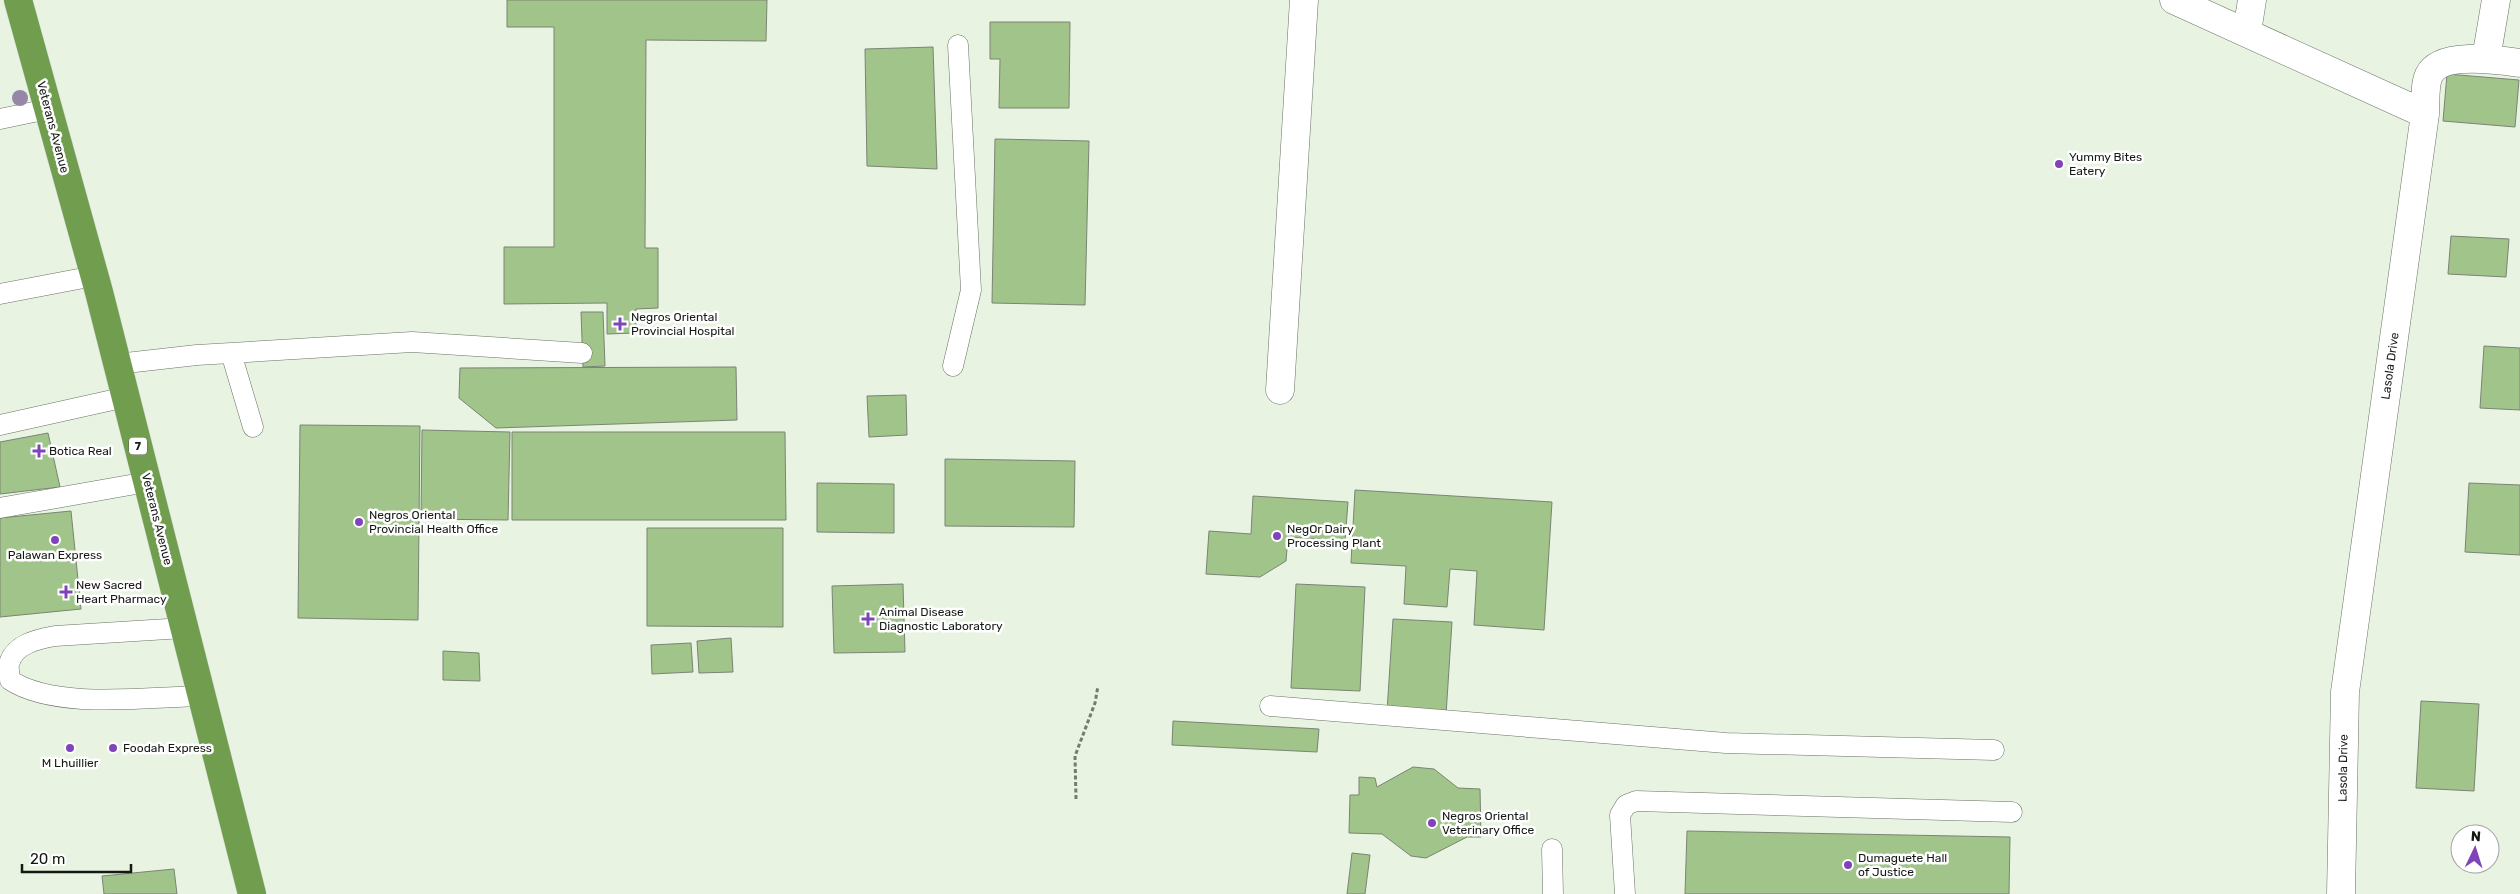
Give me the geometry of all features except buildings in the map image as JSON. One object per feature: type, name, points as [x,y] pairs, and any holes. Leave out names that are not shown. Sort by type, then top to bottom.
[{"type":"highway","name":"Veterans Avenue","points":[[18,0],[126,398],[252,894]]},
{"type":"street","points":[[1280,390],[1304,0]]},
{"type":"street","points":[[2174,0],[2425,114]]},
{"type":"street","points":[[2247,32],[2252,0]]},
{"type":"street","points":[[2496,0],[2486,59],[2520,63]]},
{"type":"street","name":"Lasola Drive","points":[[2341,894],[2345,692],[2425,114],[2428,78],[2433,69],[2440,65],[2467,58],[2486,59]]},
{"type":"lane","points":[[953,366],[971,290],[958,46]]},
{"type":"lane","points":[[0,119],[48,109]]},
{"type":"lane","points":[[0,294],[94,276]]},
{"type":"lane","points":[[117,364],[232,353],[412,342],[582,353]]},
{"type":"lane","points":[[232,353],[253,427]]},
{"type":"lane","points":[[0,425],[126,398]]},
{"type":"lane","points":[[0,508],[147,482]]},
{"type":"lane","points":[[184,628],[55,636],[34,640],[18,648],[9,663],[10,680],[24,689],[77,700],[202,696]]},
{"type":"lane","points":[[1270,706],[1726,743],[1994,750]]},
{"type":"lane","points":[[1624,894],[1620,815],[1626,806],[1636,801],[2012,812]]},
{"type":"lane","points":[[1552,849],[1553,894]]},
{"type":"path","points":[[1076,799],[1075,756],[1095,703],[1098,686]]},
{"type":"place","name":"Yummy Bites Eatery","points":[[2059,164]]},
{"type":"place","name":"Negros Oriental Provincial Hospital","points":[[620,324]]},
{"type":"place","name":"Botica Real","points":[[39,451]]},
{"type":"place","name":"Negros Oriental Provincial Health Office","points":[[359,522]]},
{"type":"place","name":"NegOr Dairy Processing Plant","points":[[1277,536]]},
{"type":"place","name":"Palawan Express","points":[[55,540]]},
{"type":"place","name":"New Sacred Heart Pharmacy","points":[[66,592]]},
{"type":"place","name":"Animal Disease Diagnostic Laboratory","points":[[868,619]]},
{"type":"place","name":"M Lhuillier","points":[[70,748]]},
{"type":"place","name":"Foodah Express","points":[[113,748]]},
{"type":"place","name":"Negros Oriental Veterinary Office","points":[[1432,823]]},
{"type":"place","name":"Dumaguete Hall of Justice","points":[[1848,865]]}]
